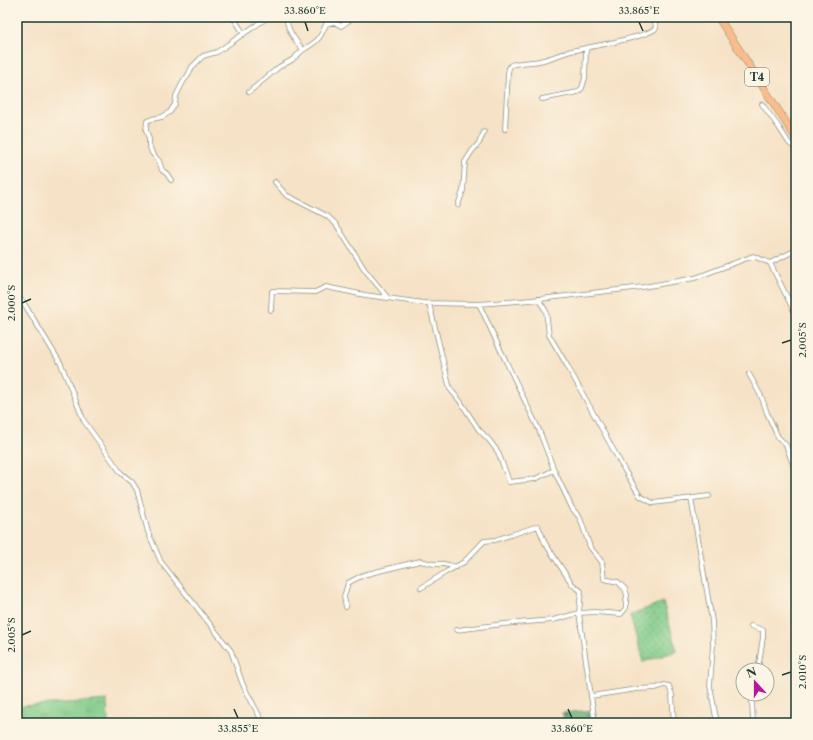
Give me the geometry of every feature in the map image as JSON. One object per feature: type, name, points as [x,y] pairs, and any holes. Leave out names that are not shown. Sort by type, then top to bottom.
[{"type":"highway","name":"T4","points":[[718,17],[796,138]]},
{"type":"street","points":[[233,17],[244,34]]},
{"type":"street","points":[[286,17],[287,26],[290,32],[303,50]]},
{"type":"street","points":[[249,92],[303,50],[316,43],[326,24],[334,22],[341,26],[354,17]]},
{"type":"street","points":[[505,129],[508,73],[511,65],[540,61],[571,51],[629,38],[655,30],[654,17]]},
{"type":"street","points":[[171,180],[162,170],[159,161],[152,153],[146,130],[147,121],[170,112],[175,104],[176,96],[192,66],[203,56],[217,52],[266,18]]},
{"type":"street","points":[[542,99],[578,92],[582,88],[585,78],[586,48]]},
{"type":"street","points":[[762,104],[789,143],[796,149]]},
{"type":"street","points":[[458,205],[463,192],[465,162],[479,143],[484,132]]},
{"type":"street","points":[[275,182],[286,194],[327,216],[336,224],[365,270],[388,298]]},
{"type":"street","points":[[770,263],[796,250]]},
{"type":"street","points":[[272,310],[272,292],[315,292],[326,287],[365,295],[429,303],[479,304],[538,300],[695,278],[753,256],[770,263],[796,315]]},
{"type":"street","points":[[17,294],[61,364],[84,421],[121,473],[132,482],[137,490],[148,532],[161,562],[231,651],[243,685],[264,723]]},
{"type":"street","points":[[538,300],[546,311],[549,335],[640,496],[653,503],[709,496]]},
{"type":"street","points":[[429,303],[450,389],[460,400],[479,430],[498,452],[509,482],[535,479],[554,470]]},
{"type":"street","points":[[457,630],[503,624],[553,620],[579,613],[595,612],[621,614],[626,608],[627,595],[625,589],[618,582],[604,579],[602,562],[590,547],[580,518],[572,508],[554,470],[539,430],[479,304]]},
{"type":"street","points":[[749,374],[762,398],[778,437],[786,445],[796,473]]},
{"type":"street","points":[[691,498],[712,621],[713,645],[710,686],[717,723]]},
{"type":"street","points":[[421,588],[464,562],[484,541],[495,540],[538,526],[546,544],[572,584],[581,591],[579,613],[595,723]]},
{"type":"street","points":[[346,607],[344,597],[346,588],[348,583],[356,578],[370,573],[420,561],[456,567]]},
{"type":"street","points":[[439,564],[446,572]]},
{"type":"street","points":[[750,626],[762,630],[763,637],[759,662]]},
{"type":"street","points":[[591,696],[637,689],[656,688],[664,685],[669,686],[672,695],[674,723]]},
{"type":"street","points":[[752,702],[753,723]]},
{"type":"street","points":[[782,723],[796,719]]},
{"type":"green space","points":[[663,602],[677,651],[643,662],[630,615]]},
{"type":"green space","points":[[107,700],[108,723],[21,723],[22,706]]},
{"type":"green space","points":[[593,710],[595,723],[566,723],[562,713]]}]
